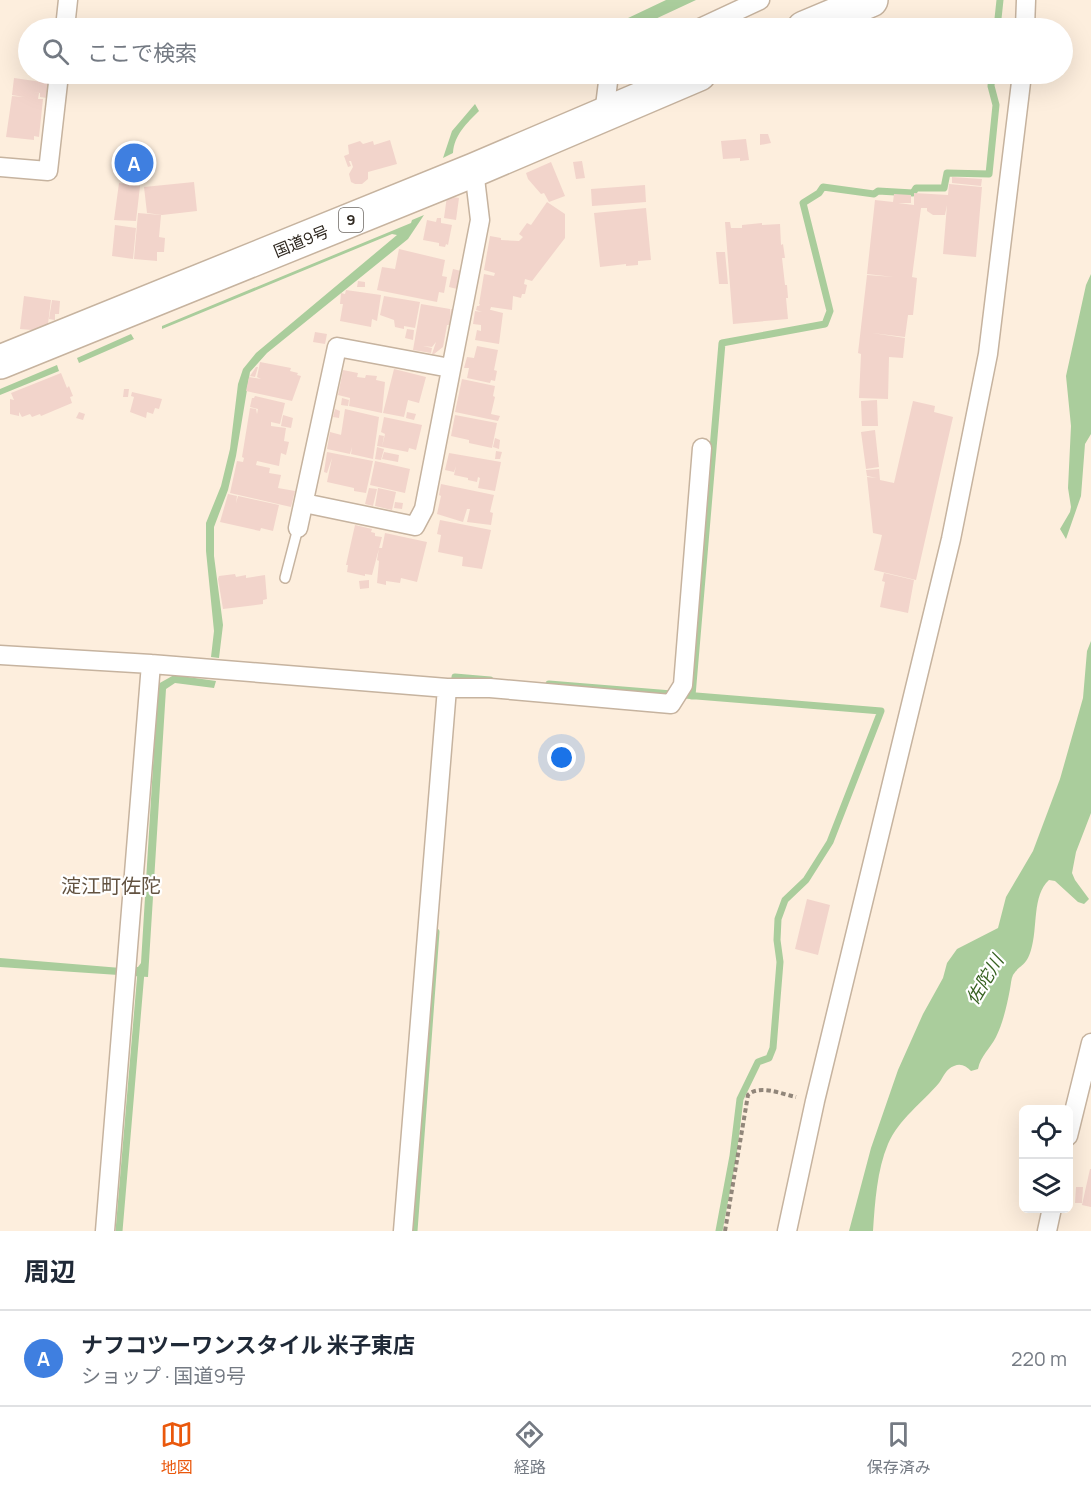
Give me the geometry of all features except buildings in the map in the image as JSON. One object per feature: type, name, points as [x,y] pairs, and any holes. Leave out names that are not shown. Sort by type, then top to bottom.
[{"type":"highway","points":[[828,18],[871,0]]},
{"type":"highway","name":"国道9号","points":[[0,362],[474,170],[675,84]]},
{"type":"street","points":[[65,18],[68,0]]},
{"type":"street","points":[[721,18],[760,0]]},
{"type":"street","points":[[1025,18],[1026,0]]},
{"type":"street","points":[[0,167],[48,171],[58,84]]},
{"type":"street","points":[[604,114],[608,84]]},
{"type":"street","points":[[787,1231],[815,1101],[956,516],[988,354],[1021,84]]},
{"type":"street","points":[[304,503],[415,526],[424,509],[480,220],[474,170]]},
{"type":"street","points":[[298,528],[337,347],[450,368]]},
{"type":"street","points":[[0,655],[151,664],[447,688],[490,688],[671,704],[684,686],[702,448]]},
{"type":"street","points":[[105,1231],[151,664]]},
{"type":"street","points":[[403,1231],[447,688]]},
{"type":"street","points":[[1073,1116],[1091,1043]]},
{"type":"street","points":[[1047,1231],[1051,1213]]},
{"type":"lane","points":[[285,578],[298,528]]},
{"type":"path","points":[[725,1231],[748,1095],[753,1090],[761,1089],[815,1101]]},
{"type":"water","points":[[666,0],[696,0],[657,18],[628,18]]},
{"type":"water","points":[[475,104],[479,111],[459,135],[453,153],[443,158],[452,131]]},
{"type":"water","points":[[424,215],[408,239],[267,353],[250,372],[236,456],[228,490],[214,527],[214,556],[223,625],[219,658],[211,657],[214,631],[206,551],[206,523],[221,486],[230,449],[238,384],[243,369],[256,353],[397,235],[392,234],[162,329],[162,326],[411,223],[412,220]]},
{"type":"water","points":[[1091,274],[1091,434],[1085,444],[1081,496],[1066,539],[1060,529],[1071,507],[1068,488],[1071,426],[1066,376],[1086,285]]},
{"type":"water","points":[[131,334],[134,339],[79,363],[77,358]]},
{"type":"water","points":[[57,365],[59,371],[0,395],[0,389]]},
{"type":"water","name":"佐陀川","points":[[1091,641],[1091,813],[1076,852],[1072,873],[1089,899],[1084,904],[1078,902],[1055,881],[1049,880],[1044,886],[1038,903],[1029,956],[1013,975],[1001,1026],[994,1041],[981,1060],[978,1069],[971,1071],[959,1065],[949,1069],[898,1127],[888,1144],[881,1164],[873,1231],[849,1231],[871,1148],[898,1070],[923,1014],[943,978],[947,963],[957,949],[998,928],[1006,897],[1033,851],[1060,779],[1083,698],[1087,651]]},
{"type":"water","points":[[174,675],[216,681],[214,688],[175,683],[166,689],[148,977],[0,967],[0,958],[121,968],[138,967],[141,963],[158,684]]},
{"type":"waterway","points":[[998,18],[1000,0]]},
{"type":"waterway","points":[[692,696],[722,343],[825,324],[830,311],[803,203],[819,193],[823,187],[874,194],[878,191],[913,193],[916,188],[944,188],[947,173],[989,174],[996,105],[991,84]]},
{"type":"waterway","points":[[454,688],[455,677],[490,680]]},
{"type":"waterway","points":[[549,684],[881,711],[830,842],[806,880],[785,900],[778,919],[777,940],[780,962],[773,1048],[769,1058],[758,1062],[740,1099],[733,1156],[719,1231]]},
{"type":"waterway","points":[[414,1231],[436,932]]},
{"type":"waterway","points":[[119,1231],[141,972]]},
{"type":"place","name":"ナフコツーワンスタイル 米子東店","points":[[134,163]]},
{"type":"district","name":"淀江町佐陀","points":[[111,886]]}]
